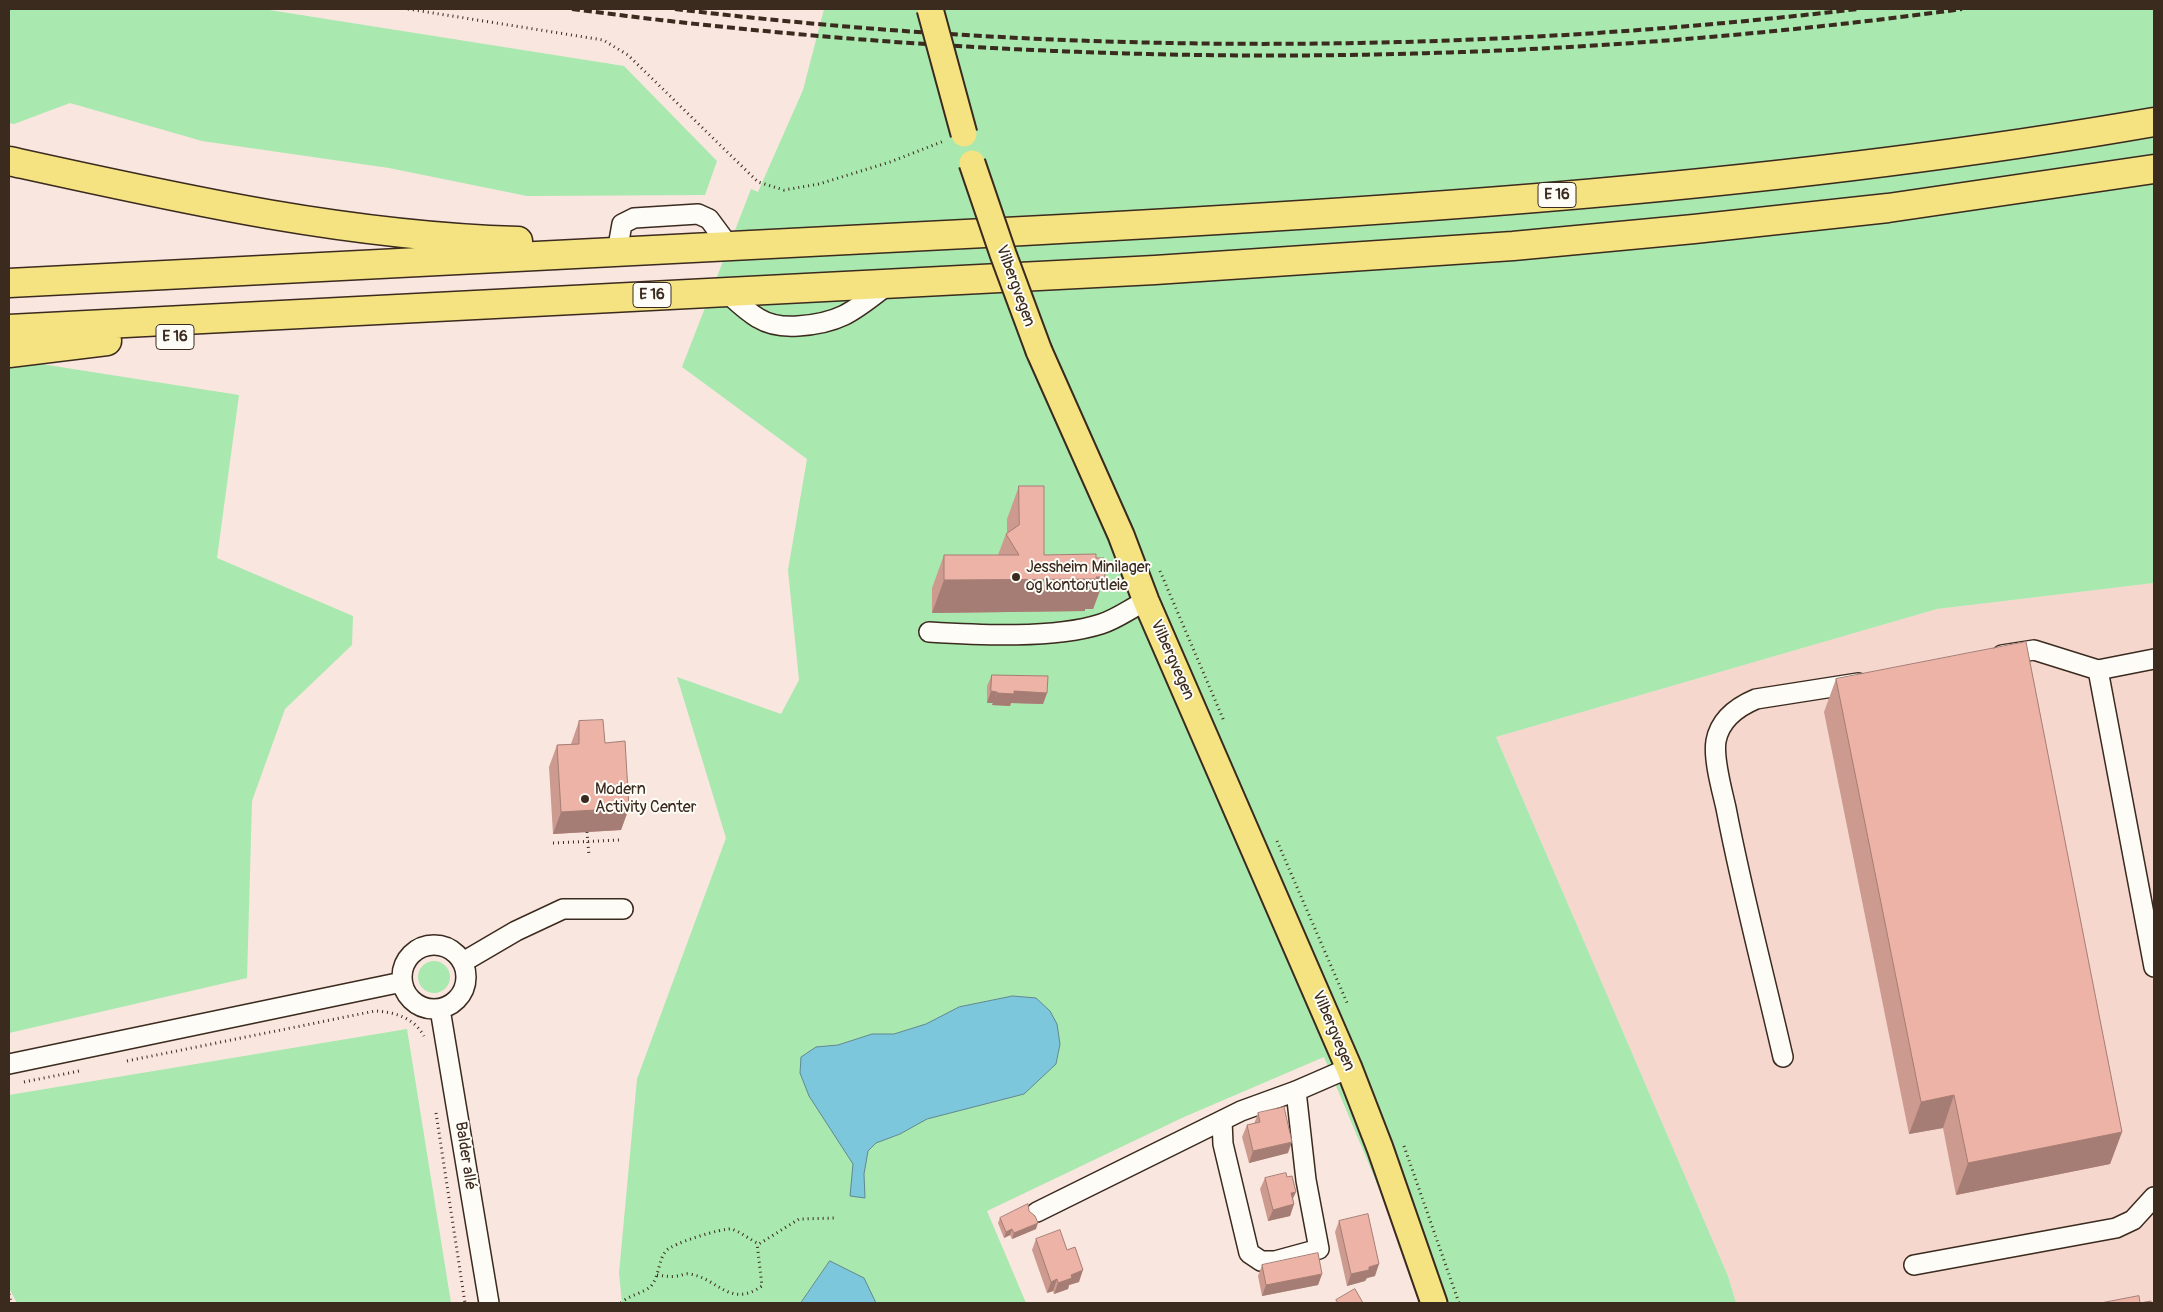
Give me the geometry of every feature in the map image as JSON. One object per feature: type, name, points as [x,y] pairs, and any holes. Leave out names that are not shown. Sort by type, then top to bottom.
[{"type":"highway","name":"E 16","points":[[9,283],[1266,218],[1693,184],[2017,144],[2154,122]]},
{"type":"highway","name":"E 16","points":[[17,166],[300,220],[441,237],[527,241],[590,239],[616,252]]},
{"type":"highway","name":"E 16","points":[[9,329],[1165,269],[1523,245],[1694,230],[1879,209],[2154,169]]},
{"type":"highway","name":"E 16","points":[[9,353],[118,340],[301,330],[337,312]]},
{"type":"main road","name":"Vilbergvegen","points":[[930,9],[972,163],[1002,254],[1039,351],[1121,535],[1146,601],[1349,1068],[1380,1148],[1434,1303]]},
{"type":"street","points":[[725,291],[757,318],[771,325],[785,327],[829,322],[841,318],[891,283]]},
{"type":"street","points":[[929,632],[1026,634],[1066,631],[1103,623],[1146,601]]},
{"type":"street","points":[[1984,658],[2034,650],[2098,670],[2154,659]]},
{"type":"street","points":[[2098,670],[2154,967]]},
{"type":"street","points":[[1782,1057],[1730,830],[1718,768],[1716,739],[1722,724],[1730,713],[1740,705],[1756,699],[1874,680]]},
{"type":"street","points":[[463,962],[502,938],[563,909],[623,909]]},
{"type":"street","points":[[439,945],[457,954],[463,962],[466,976],[463,991],[449,1006],[440,1009],[429,1009],[419,1006],[405,992],[402,982],[405,962],[419,948],[439,945]]},
{"type":"street","points":[[9,1064],[402,982]]},
{"type":"street","name":"Balder allé","points":[[440,1009],[489,1303]]},
{"type":"street","points":[[1038,1212],[1241,1111],[1296,1091],[1349,1068]]},
{"type":"street","points":[[1222,1121],[1223,1144],[1249,1253],[1261,1261],[1275,1261],[1320,1249],[1306,1180],[1296,1091]]},
{"type":"street","points":[[1914,1265],[2116,1228],[2133,1220],[2154,1197]]},
{"type":"path","points":[[408,9],[603,40],[628,55],[758,182],[784,190],[819,184],[855,173],[964,134]]},
{"type":"path","points":[[587,832],[588,856]]},
{"type":"path","points":[[553,843],[620,840]]},
{"type":"path","points":[[120,1062],[375,1011],[388,1011],[407,1019],[416,1025],[425,1039]]},
{"type":"path","points":[[18,1083],[84,1070]]},
{"type":"path","points":[[436,1111],[465,1303]]},
{"type":"path","points":[[757,1243],[799,1219],[838,1218]]},
{"type":"path","points":[[621,1303],[635,1293],[650,1286],[657,1274],[665,1251],[672,1245],[724,1229],[733,1230],[757,1243]]},
{"type":"path","points":[[657,1274],[677,1276],[687,1274],[702,1278],[721,1289],[737,1295],[760,1288],[762,1286],[757,1243]]},
{"type":"path","points":[[9,1294],[11,1303]]},
{"type":"shaded area","points":[[2154,583],[2154,1303],[1736,1303],[1728,1276],[1496,737],[1937,609]]},
{"type":"green space","points":[[9,9],[263,9],[624,66],[717,161],[705,195],[527,196],[389,168],[202,141],[70,103],[14,124],[9,123]]},
{"type":"green space","points":[[824,9],[2154,9],[2154,583],[1937,609],[1496,737],[1728,1276],[1736,1303],[1424,1303],[1324,1057],[1184,1117],[987,1211],[1026,1303],[622,1303],[619,1273],[637,1079],[726,838],[677,677],[781,714],[799,680],[788,570],[807,459],[682,367],[751,189],[758,192],[803,90]]},
{"type":"green space","points":[[9,359],[239,395],[217,558],[353,616],[352,645],[285,709],[252,801],[247,978],[9,1033]]},
{"type":"green space","points":[[434,961],[446,965],[450,977],[446,989],[434,993],[422,989],[418,977],[422,965]]},
{"type":"green space","points":[[407,1029],[451,1303],[17,1303],[9,1288],[9,1095]]},
{"type":"water","points":[[1013,996],[1036,998],[1050,1011],[1057,1024],[1060,1044],[1056,1064],[1024,1094],[927,1119],[900,1134],[876,1143],[868,1151],[864,1174],[865,1198],[850,1196],[853,1164],[809,1096],[800,1073],[801,1057],[816,1047],[838,1045],[872,1034],[894,1034],[926,1024],[959,1007]]},
{"type":"water","points":[[830,1261],[864,1278],[876,1303],[801,1303]]},
{"type":"building","points":[[1019,486],[1044,486],[1044,555],[1096,554],[1096,558],[1104,558],[1105,577],[1096,577],[1097,579],[944,580],[944,555],[1019,555],[1006,534],[1019,525]]},
{"type":"building","points":[[2026,642],[2122,1132],[1968,1163],[1954,1095],[1921,1102],[1836,679]]},
{"type":"building","points":[[992,675],[1048,676],[1047,693],[1014,691],[1014,694],[997,693],[991,691]]},
{"type":"building","name":"Modern Activity Center","points":[[603,720],[605,743],[625,741],[629,808],[561,812],[557,745],[579,744],[579,721]]},
{"type":"building","points":[[1284,1107],[1292,1142],[1253,1151],[1247,1125],[1260,1122],[1258,1113]]},
{"type":"building","points":[[1286,1173],[1287,1177],[1292,1176],[1296,1192],[1291,1193],[1294,1204],[1273,1210],[1265,1178]]},
{"type":"building","points":[[1028,1204],[1029,1211],[1035,1216],[1038,1223],[1014,1233],[1012,1229],[1006,1232],[1000,1218]]},
{"type":"building","points":[[1368,1214],[1379,1264],[1369,1267],[1369,1270],[1351,1274],[1339,1221]]},
{"type":"building","points":[[1060,1230],[1067,1250],[1075,1247],[1083,1270],[1071,1275],[1072,1278],[1058,1283],[1057,1279],[1051,1282],[1036,1239]]},
{"type":"building","points":[[1318,1253],[1322,1274],[1266,1285],[1262,1265]]},
{"type":"building","points":[[1355,1289],[1363,1303],[1338,1303],[1336,1300]]},
{"type":"building","points":[[2139,1296],[2140,1303],[2101,1303]]},
{"type":"railway","points":[[572,9],[745,29],[919,44],[1093,52],[1267,56],[1441,53],[1615,44],[1789,30],[1962,9]]},
{"type":"railway","points":[[675,9],[822,24],[970,35],[1118,42],[1266,44],[1415,42],[1563,35],[1711,24],[1858,9]]},
{"type":"place","name":"Jessheim Minilager og kontorutleie","points":[[1016,577]]},
{"type":"place","name":"Modern Activity Center","points":[[585,799]]}]
